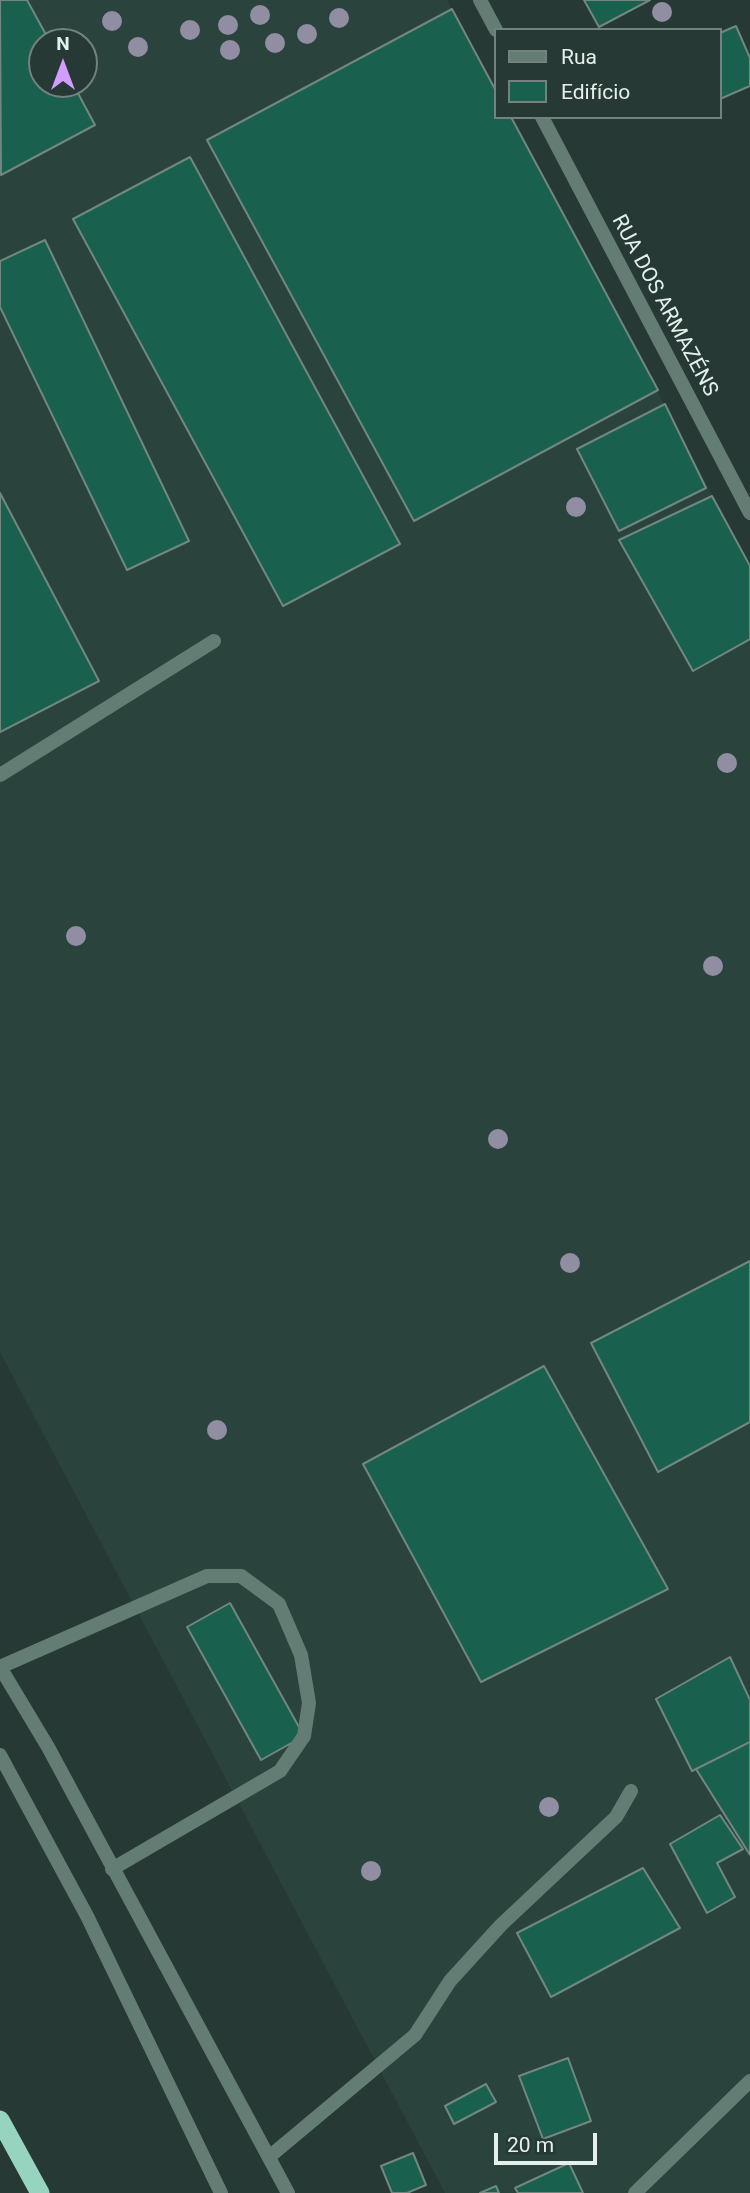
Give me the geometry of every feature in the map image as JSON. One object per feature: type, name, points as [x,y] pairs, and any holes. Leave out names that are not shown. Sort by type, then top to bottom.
[{"type":"highway","points":[[0,2120],[40,2193]]},
{"type":"street","points":[[480,0],[495,28]]},
{"type":"street","name":"RUA DOS ARMAZÉNS","points":[[543,119],[750,513]]},
{"type":"street","points":[[0,775],[214,640]]},
{"type":"street","points":[[112,1869],[280,1771],[304,1736],[309,1703],[301,1655],[279,1604],[241,1576],[207,1576],[0,1667],[48,1747],[112,1869],[288,2193]]},
{"type":"street","points":[[0,1755],[87,1916],[221,2193]]},
{"type":"street","points":[[269,2157],[415,2035],[450,1981],[501,1925],[616,1817],[631,1791]]},
{"type":"street","points":[[635,2193],[750,2081]]},
{"type":"shaded area","points":[[0,0],[447,0],[494,87],[494,119],[512,119],[750,566],[750,2193],[445,2193],[0,1352]]},
{"type":"building","points":[[0,0],[27,0],[42,28],[28,28],[28,98],[81,98],[95,125],[1,175]]},
{"type":"building","points":[[584,0],[650,0],[599,27]]},
{"type":"building","points":[[452,9],[494,87],[494,119],[512,119],[658,390],[414,521],[207,140]]},
{"type":"building","points":[[736,26],[750,58],[750,86],[722,98],[722,32]]},
{"type":"building","points":[[190,157],[400,544],[283,606],[73,219]]},
{"type":"building","points":[[45,240],[189,541],[127,570],[0,307],[0,261]]},
{"type":"building","points":[[665,404],[706,488],[619,531],[577,449]]},
{"type":"building","points":[[0,493],[99,681],[0,732]]},
{"type":"building","points":[[712,496],[750,566],[750,639],[693,671],[619,540]]},
{"type":"building","points":[[750,1261],[750,1422],[658,1472],[591,1343]]},
{"type":"building","points":[[544,1366],[668,1589],[481,1682],[363,1464]]},
{"type":"building","points":[[230,1603],[304,1736],[261,1760],[187,1627]]},
{"type":"building","points":[[730,1657],[750,1700],[750,1742],[692,1771],[656,1699]]},
{"type":"building","points":[[750,1742],[750,1855],[696,1769]]},
{"type":"building","points":[[720,1815],[743,1849],[717,1863],[735,1897],[707,1913],[670,1844]]},
{"type":"building","points":[[643,1868],[680,1928],[551,1997],[517,1933]]},
{"type":"building","points":[[568,2058],[591,2121],[543,2139],[519,2076]]},
{"type":"building","points":[[486,2084],[496,2102],[454,2124],[445,2106]]},
{"type":"building","points":[[413,2153],[426,2185],[407,2193],[392,2193],[381,2166]]},
{"type":"building","points":[[569,2163],[583,2193],[518,2193],[515,2188]]},
{"type":"building","points":[[496,2186],[499,2193],[480,2193]]}]
